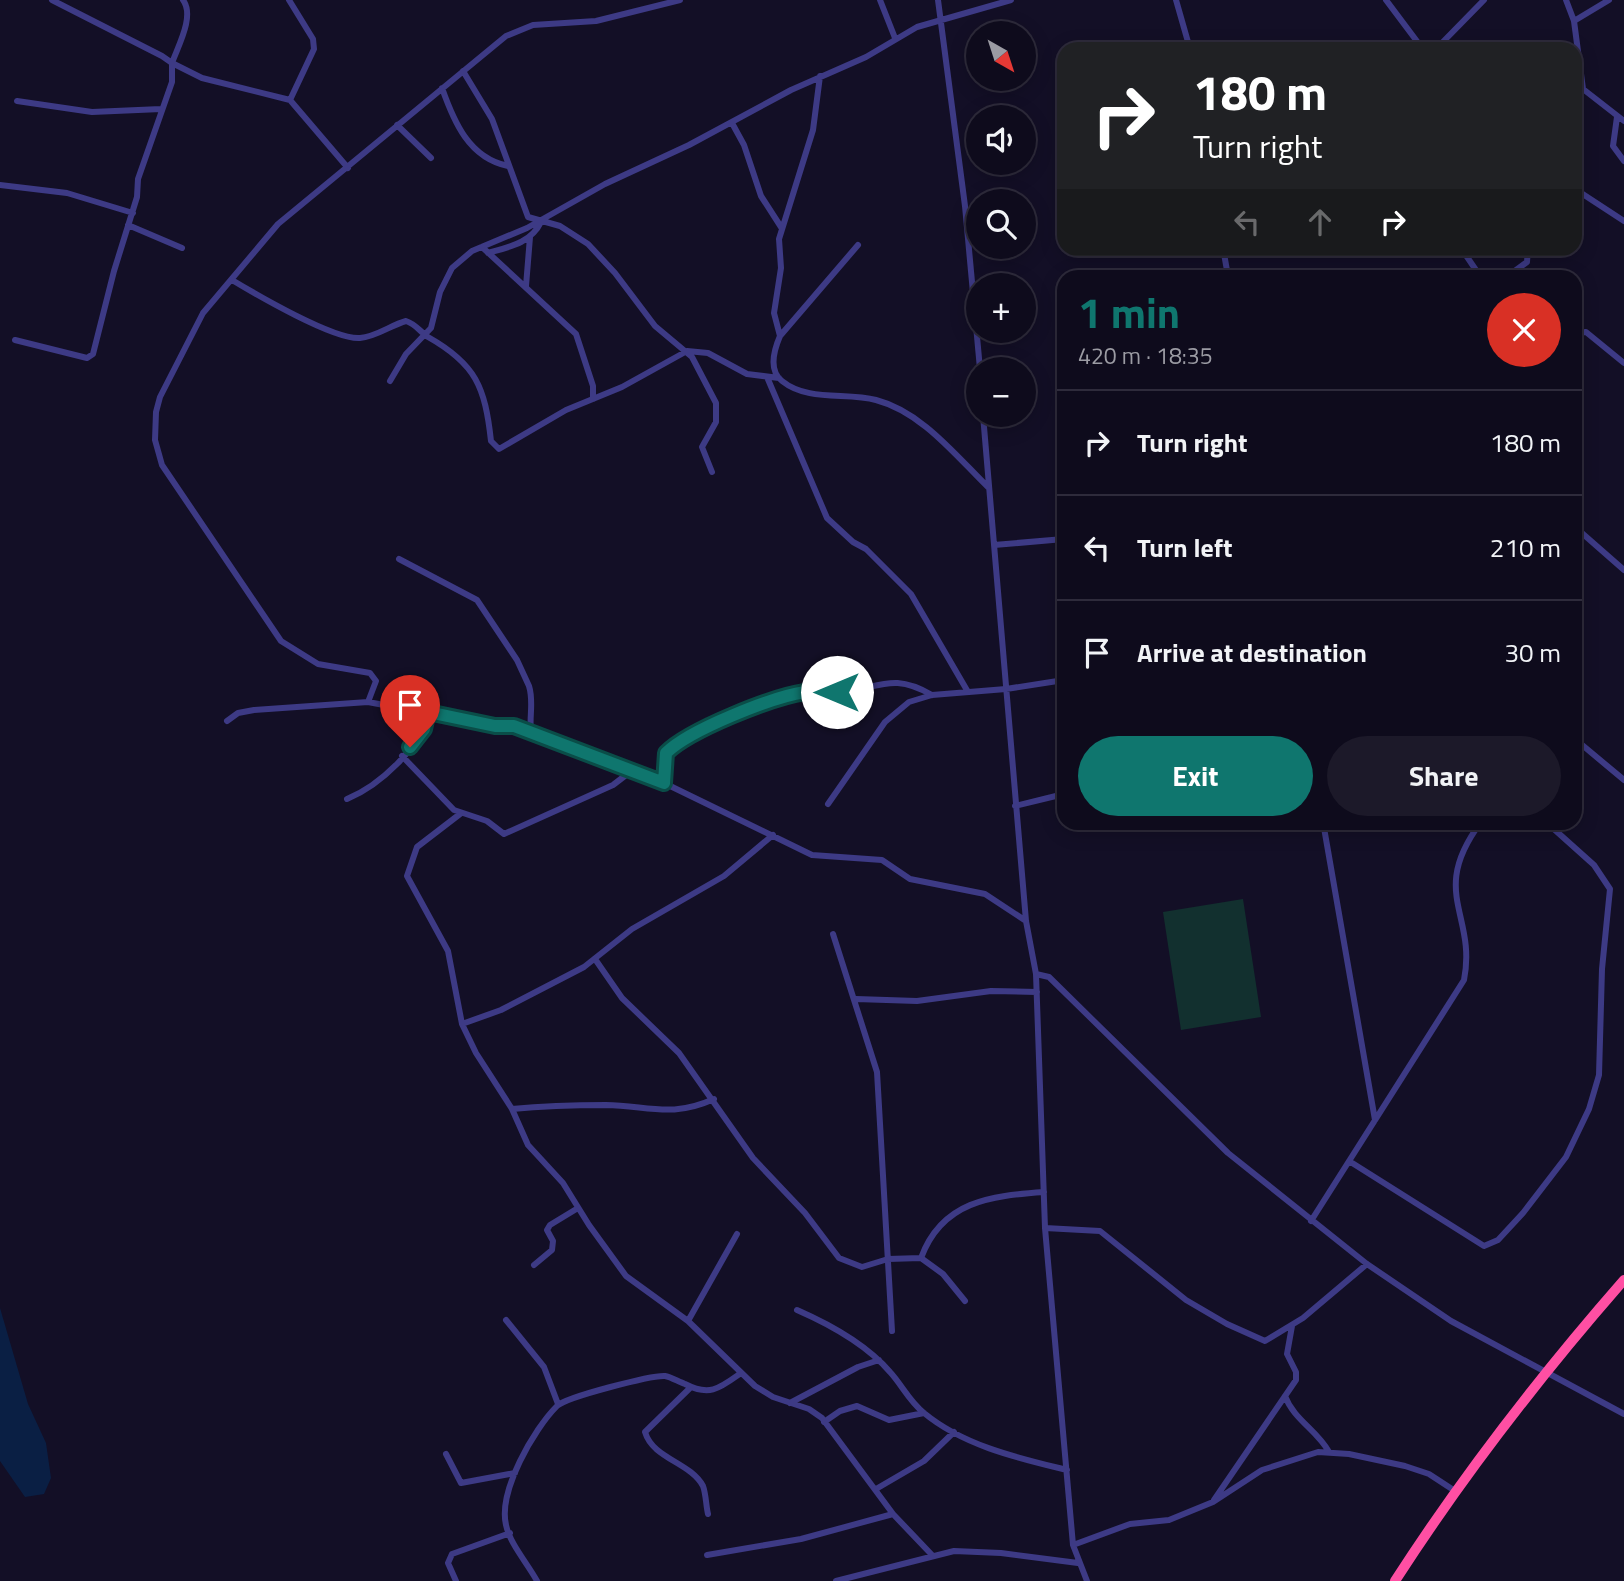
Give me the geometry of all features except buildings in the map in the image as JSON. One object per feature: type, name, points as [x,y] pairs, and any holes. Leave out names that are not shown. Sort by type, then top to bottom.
[{"type":"highway","points":[[1395,1581],[1455,1491],[1546,1369],[1624,1280]]},
{"type":"street","points":[[52,0],[145,44],[172,64],[202,78],[290,100],[348,168]]},
{"type":"street","points":[[15,340],[87,358],[92,356],[132,213],[138,179],[172,82],[172,64],[188,15],[188,7],[183,0]]},
{"type":"street","points":[[289,0],[313,39],[314,49],[290,100]]},
{"type":"street","points":[[368,702],[376,681],[370,673],[318,664],[281,641],[159,459],[155,425],[160,397],[203,313],[289,214],[506,36],[523,27],[596,22],[680,0]]},
{"type":"street","points":[[880,0],[895,38]]},
{"type":"street","points":[[938,0],[965,206],[979,357]]},
{"type":"street","points":[[390,380],[406,354],[425,335],[434,321],[440,292],[452,268],[463,257],[542,220],[605,184],[732,123],[820,76],[866,57],[917,27],[1011,0]]},
{"type":"street","points":[[1176,0],[1188,42]]},
{"type":"street","points":[[1386,0],[1418,42]]},
{"type":"street","points":[[1440,42],[1485,0]]},
{"type":"street","points":[[1566,0],[1574,22],[1577,42]]},
{"type":"street","points":[[1574,22],[1609,0]]},
{"type":"street","points":[[463,71],[492,120],[528,217],[560,226],[588,244],[615,273],[655,326],[687,351],[716,403],[716,422],[702,447],[712,472]]},
{"type":"street","points":[[780,336],[774,313],[781,268],[781,227],[813,130],[820,76]]},
{"type":"street","points":[[1582,82],[1583,89],[1621,119],[1613,146],[1624,161]]},
{"type":"street","points":[[442,88],[463,138],[490,160],[508,166]]},
{"type":"street","points":[[17,101],[92,112],[161,109]]},
{"type":"street","points":[[732,123],[744,145],[761,196],[781,227]]},
{"type":"street","points":[[397,125],[431,158]]},
{"type":"street","points":[[0,185],[67,193],[132,213]]},
{"type":"street","points":[[1582,194],[1624,221]]},
{"type":"street","points":[[488,253],[536,234],[542,220]]},
{"type":"street","points":[[128,225],[182,248]]},
{"type":"street","points":[[526,286],[530,237]]},
{"type":"street","points":[[779,378],[773,362],[780,336],[858,245]]},
{"type":"street","points":[[482,247],[576,334],[593,386],[593,399]]},
{"type":"street","points":[[1516,270],[1527,262],[1527,256]]},
{"type":"street","points":[[232,280],[296,316],[354,337],[366,337],[406,321],[454,351],[485,397],[491,441],[497,448],[687,351],[708,353],[747,374],[779,378],[812,393],[859,396],[897,408],[927,429],[989,488]]},
{"type":"street","points":[[1582,332],[1586,332],[1624,363]]},
{"type":"street","points":[[767,377],[827,518],[853,542],[866,549],[911,594],[968,691]]},
{"type":"street","points":[[984,427],[1015,806],[1026,921],[1036,974],[1045,1228],[1073,1545],[1087,1581]]},
{"type":"street","points":[[1582,533],[1624,570]]},
{"type":"street","points":[[994,545],[1057,540]]},
{"type":"street","points":[[399,559],[468,594],[484,608],[529,686],[532,696],[529,714],[531,733]]},
{"type":"street","points":[[664,783],[664,758],[679,742],[782,697],[805,692],[846,692],[887,681],[908,683],[932,695]]},
{"type":"street","points":[[828,804],[893,713],[909,702],[932,695],[1006,689],[1057,681]]},
{"type":"street","points":[[227,721],[238,713],[254,710],[368,702],[495,726],[514,726],[664,783],[812,855],[877,859],[910,879],[985,894],[1026,921]]},
{"type":"street","points":[[347,799],[371,786],[402,756],[421,733],[428,712]]},
{"type":"street","points":[[1582,745],[1624,780]]},
{"type":"street","points":[[402,756],[439,798],[460,814],[484,820],[506,834],[582,796],[613,785],[630,772]]},
{"type":"street","points":[[1015,806],[1057,796]]},
{"type":"street","points":[[460,814],[416,847],[407,876],[448,951],[463,1024],[476,1053],[512,1109],[528,1145],[563,1183],[629,1279],[688,1321],[741,1373],[773,1397],[809,1409],[824,1422],[893,1514],[932,1555]]},
{"type":"street","points":[[1324,830],[1376,1120]]},
{"type":"street","points":[[1311,1221],[1464,980],[1465,954],[1454,875],[1463,848],[1475,830]]},
{"type":"street","points":[[1349,1161],[1485,1246],[1498,1240],[1523,1213],[1566,1157],[1593,1098],[1599,1076],[1602,968],[1610,889],[1594,865],[1555,830]]},
{"type":"street","points":[[463,1024],[508,1007],[596,959],[641,923],[724,876],[773,835]]},
{"type":"street","points":[[833,934],[856,999],[879,1085],[879,1152],[892,1331]]},
{"type":"street","points":[[596,959],[622,998],[679,1053],[714,1099],[752,1158],[805,1213],[839,1258],[862,1267],[888,1259],[921,1258],[943,1274],[965,1301]]},
{"type":"street","points":[[1036,974],[1048,977],[1228,1153],[1367,1264],[1451,1321],[1546,1369],[1624,1414]]},
{"type":"street","points":[[856,999],[916,1001],[991,991],[1037,992]]},
{"type":"street","points":[[512,1109],[608,1105],[664,1113],[681,1111],[714,1099]]},
{"type":"street","points":[[921,1258],[941,1222],[960,1210],[993,1196],[1044,1192]]},
{"type":"street","points":[[534,1265],[553,1247],[547,1230],[550,1225],[579,1208]]},
{"type":"street","points":[[1045,1228],[1100,1231],[1186,1300],[1258,1339],[1271,1339],[1293,1325],[1367,1264]]},
{"type":"street","points":[[688,1321],[737,1234]]},
{"type":"street","points":[[797,1310],[819,1320],[878,1360],[924,1413],[954,1432],[986,1447],[1067,1470]]},
{"type":"street","points":[[506,1320],[544,1367],[558,1404]]},
{"type":"street","points":[[1213,1502],[1297,1377],[1287,1354],[1293,1325]]},
{"type":"street","points":[[790,1403],[858,1367],[878,1360]]},
{"type":"street","points":[[537,1581],[510,1533],[505,1514],[515,1473],[526,1445],[558,1404],[582,1395],[666,1376],[707,1393],[717,1391],[741,1373]]},
{"type":"street","points":[[691,1387],[645,1432],[649,1441],[672,1461],[687,1468],[703,1487],[708,1514]]},
{"type":"street","points":[[1285,1396],[1294,1414],[1317,1433],[1329,1452]]},
{"type":"street","points":[[824,1422],[841,1411],[857,1406],[889,1420],[924,1413]]},
{"type":"street","points":[[876,1489],[924,1461],[954,1432]]},
{"type":"street","points":[[1073,1545],[1130,1524],[1169,1520],[1213,1502],[1251,1476],[1303,1455],[1329,1452],[1405,1466],[1429,1474],[1455,1491]]},
{"type":"street","points":[[446,1454],[461,1483],[515,1473]]},
{"type":"street","points":[[707,1555],[801,1539],[893,1514]]},
{"type":"street","points":[[456,1581],[448,1563],[452,1554],[510,1533]]},
{"type":"street","points":[[836,1581],[932,1555],[976,1551],[1078,1563]]},
{"type":"green space","points":[[1243,899],[1261,1017],[1181,1030],[1163,912]]},
{"type":"water","points":[[0,1308],[28,1404],[46,1443],[51,1478],[44,1494],[25,1497],[0,1461]]},
{"type":"route","points":[[410,747],[424,729],[428,712],[495,726],[514,726],[664,783],[666,753],[692,735],[782,697],[805,692],[837,692]]}]
